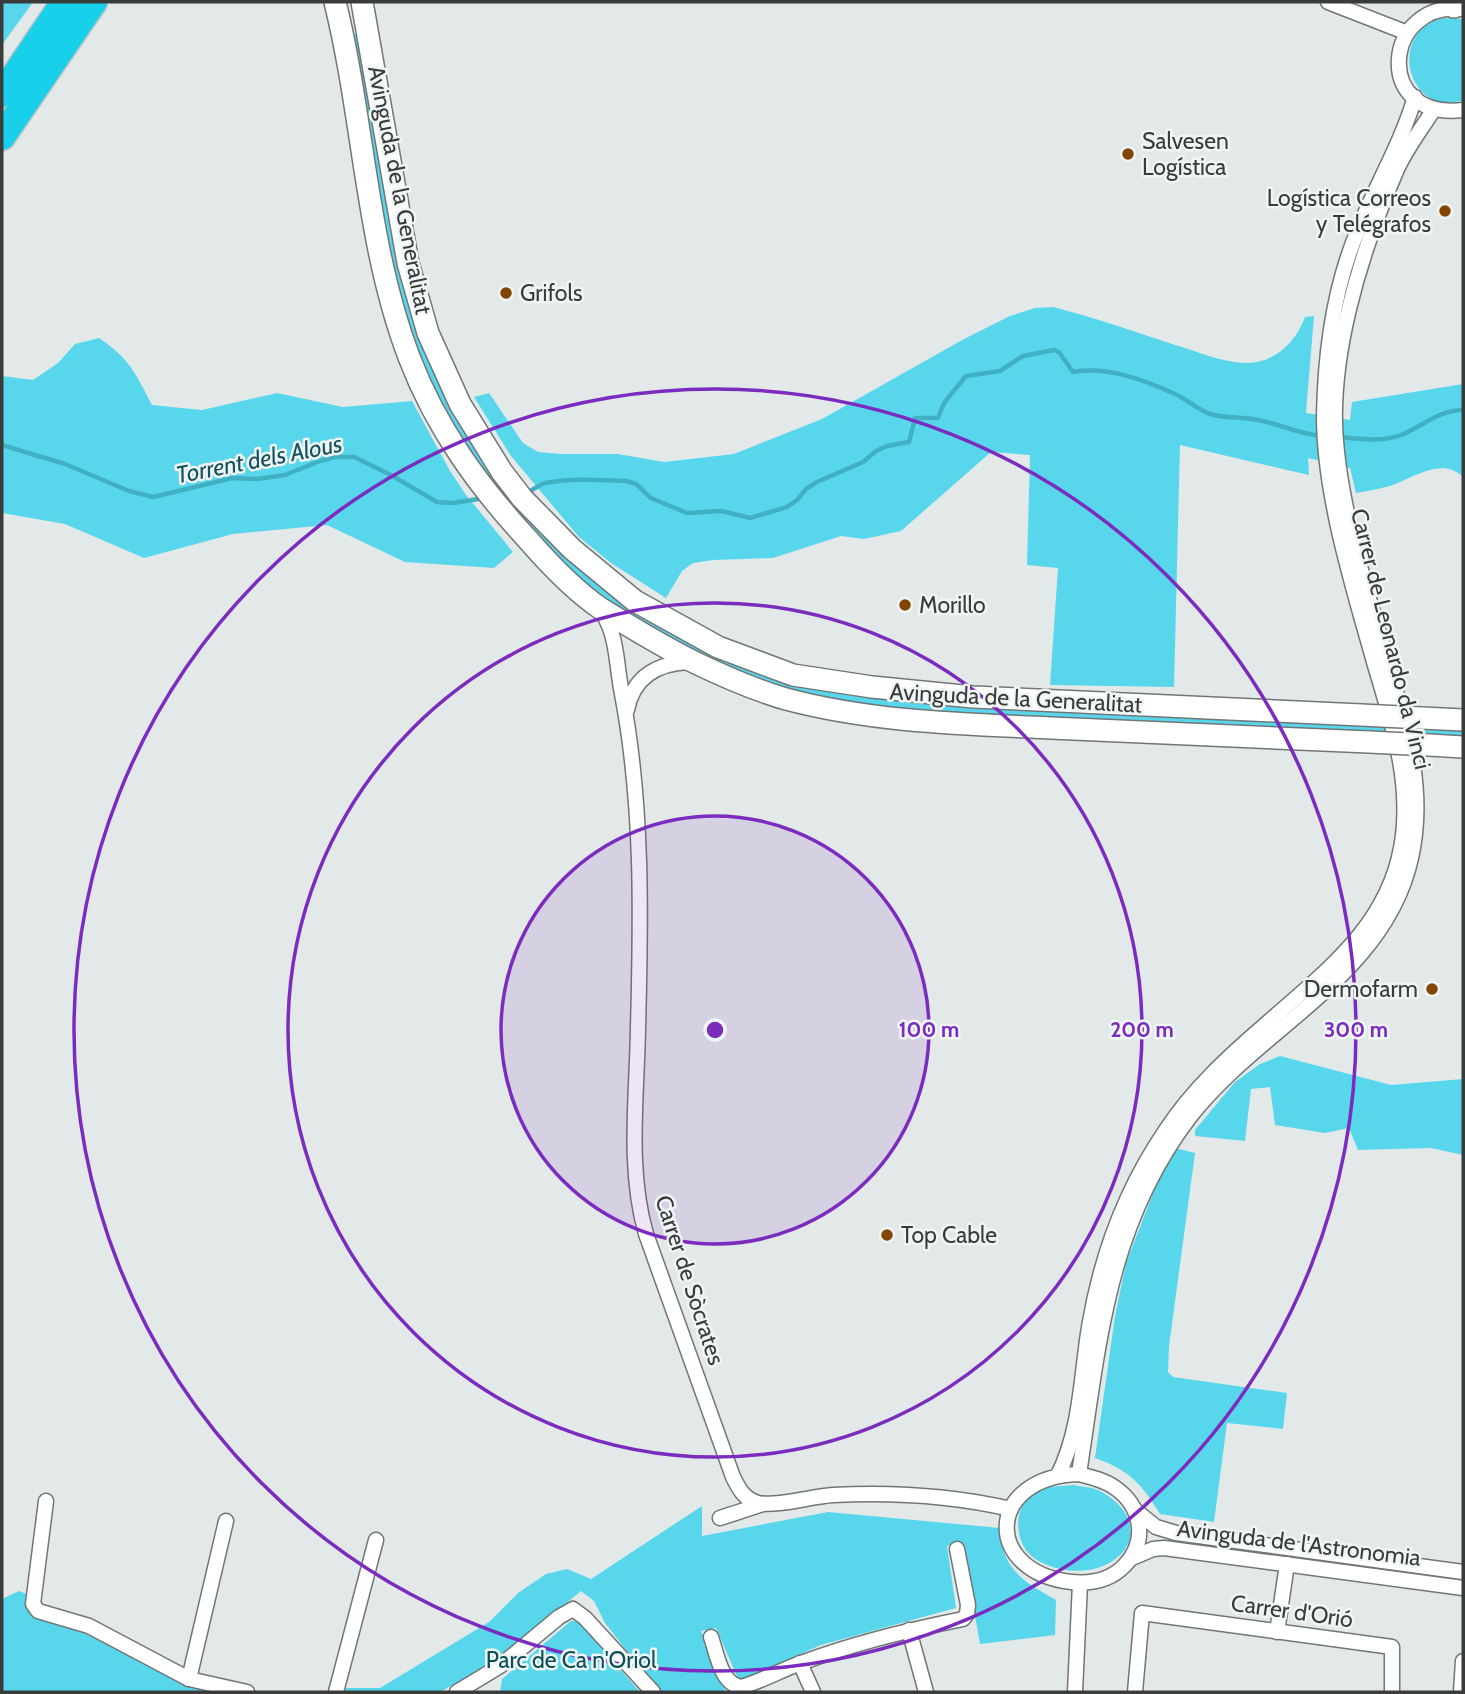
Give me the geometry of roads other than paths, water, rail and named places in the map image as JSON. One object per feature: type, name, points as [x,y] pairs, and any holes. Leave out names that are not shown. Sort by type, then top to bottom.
[{"type":"highway","points":[[2,94],[64,2]]},
{"type":"highway","points":[[2,137],[94,2]]},
{"type":"street","name":"Avinguda de la Generalitat","points":[[335,2],[342,29],[376,232],[392,302],[409,357],[433,411],[494,504],[549,564],[599,607],[649,640],[754,689],[827,709],[925,722],[1463,747]]},
{"type":"street","points":[[1328,2],[1405,32]]},
{"type":"street","name":"Avinguda de la Generalitat","points":[[363,5],[408,263],[428,333],[460,404],[502,472],[541,519],[572,550],[635,601],[718,647],[793,675],[872,687],[973,697],[1463,720]]},
{"type":"street","points":[[1459,6],[1439,8],[1423,14],[1405,32],[1399,47],[1398,66],[1403,82],[1415,97],[1434,109],[1449,112],[1463,110]]},
{"type":"street","points":[[1330,417],[1330,339],[1345,273],[1356,233],[1406,128],[1415,97]]},
{"type":"street","points":[[1330,417],[1351,299],[1396,171],[1434,109]]},
{"type":"street","name":"Carrer de Leonardo da Vinci","points":[[1058,1475],[1073,1440],[1089,1326],[1101,1272],[1126,1198],[1146,1160],[1168,1125],[1215,1071],[1320,979],[1364,931],[1380,907],[1401,851],[1405,799],[1401,763],[1345,556],[1330,417]]},
{"type":"street","name":"Carrer de Leonardo da Vinci","points":[[1079,1474],[1099,1342],[1114,1271],[1138,1204],[1166,1151],[1192,1115],[1222,1082],[1361,955],[1393,906],[1410,861],[1418,812],[1414,764],[1335,470]]},
{"type":"street","name":"Carrer de Sòcrates","points":[[599,607],[606,618],[615,645],[626,715],[639,850],[641,897],[635,1154],[638,1200],[646,1234],[733,1477],[745,1497],[764,1504]]},
{"type":"street","name":"Carrer de Sòcrates","points":[[626,715],[629,699],[642,678],[662,666],[694,662]]},
{"type":"street","points":[[1079,1474],[1115,1488],[1135,1509],[1140,1524],[1137,1548],[1131,1559],[1112,1576],[1080,1583],[1043,1576],[1026,1566],[1013,1549],[1007,1530],[1011,1509],[1027,1488],[1058,1475],[1079,1474]]},
{"type":"street","points":[[720,1518],[764,1504],[829,1495],[865,1494],[943,1499],[1011,1509]]},
{"type":"street","points":[[46,1501],[33,1604],[38,1611],[89,1626],[189,1679],[247,1692]]},
{"type":"street","name":"Avinguda de l'Astronomia","points":[[1135,1509],[1156,1527],[1175,1533],[1457,1571]]},
{"type":"street","points":[[189,1679],[226,1521]]},
{"type":"street","points":[[336,1692],[376,1540]]},
{"type":"street","name":"Avinguda de l'Astronomia","points":[[1131,1559],[1153,1549],[1164,1548],[1463,1588]]},
{"type":"street","points":[[711,1637],[727,1679],[733,1686],[741,1687],[800,1663],[909,1630],[963,1619],[968,1605],[957,1549]]},
{"type":"street","points":[[1277,1632],[1287,1564]]},
{"type":"street","points":[[1075,1692],[1080,1583]]},
{"type":"street","points":[[457,1692],[500,1666],[569,1609],[586,1599]]},
{"type":"street","points":[[569,1609],[577,1610],[653,1692]]},
{"type":"street","name":"Carrer d'Orió","points":[[1135,1692],[1142,1613],[1392,1647],[1392,1692]]},
{"type":"street","points":[[909,1630],[926,1692]]},
{"type":"street","points":[[1461,1692],[1463,1661]]},
{"type":"street","points":[[800,1663],[813,1692]]},
{"type":"waterway","name":"Torrent dels Alous","points":[[525,493],[555,481],[626,481],[636,484],[651,498],[687,513],[722,511],[750,518],[787,507],[817,482],[863,462],[876,451],[909,442],[915,418],[938,418],[944,403],[966,376],[1000,371],[1023,356],[1054,350],[1059,352],[1073,372],[1100,371],[1126,376],[1177,395],[1210,414],[1252,419],[1321,436]]},
{"type":"waterway","name":"Torrent dels Alous","points":[[1340,437],[1387,439],[1439,416],[1463,410]]},
{"type":"waterway","name":"Torrent dels Alous","points":[[2,445],[65,464],[129,491],[153,497],[233,478],[257,479],[285,475],[335,457],[354,457],[437,502],[453,503],[485,498]]},
{"type":"place","name":"Salvesen Logística","points":[[1128,154]]},
{"type":"place","name":"Logística Correos y Telégrafos","points":[[1445,211]]},
{"type":"place","name":"Grifols","points":[[506,293]]},
{"type":"place","name":"Morillo","points":[[905,605]]},
{"type":"place","name":"Dermofarm","points":[[1432,989]]},
{"type":"place","name":"Top Cable","points":[[887,1235]]},
{"type":"park label","name":"Parc de Ca n'Oriol","points":[[571,1660]]}]
